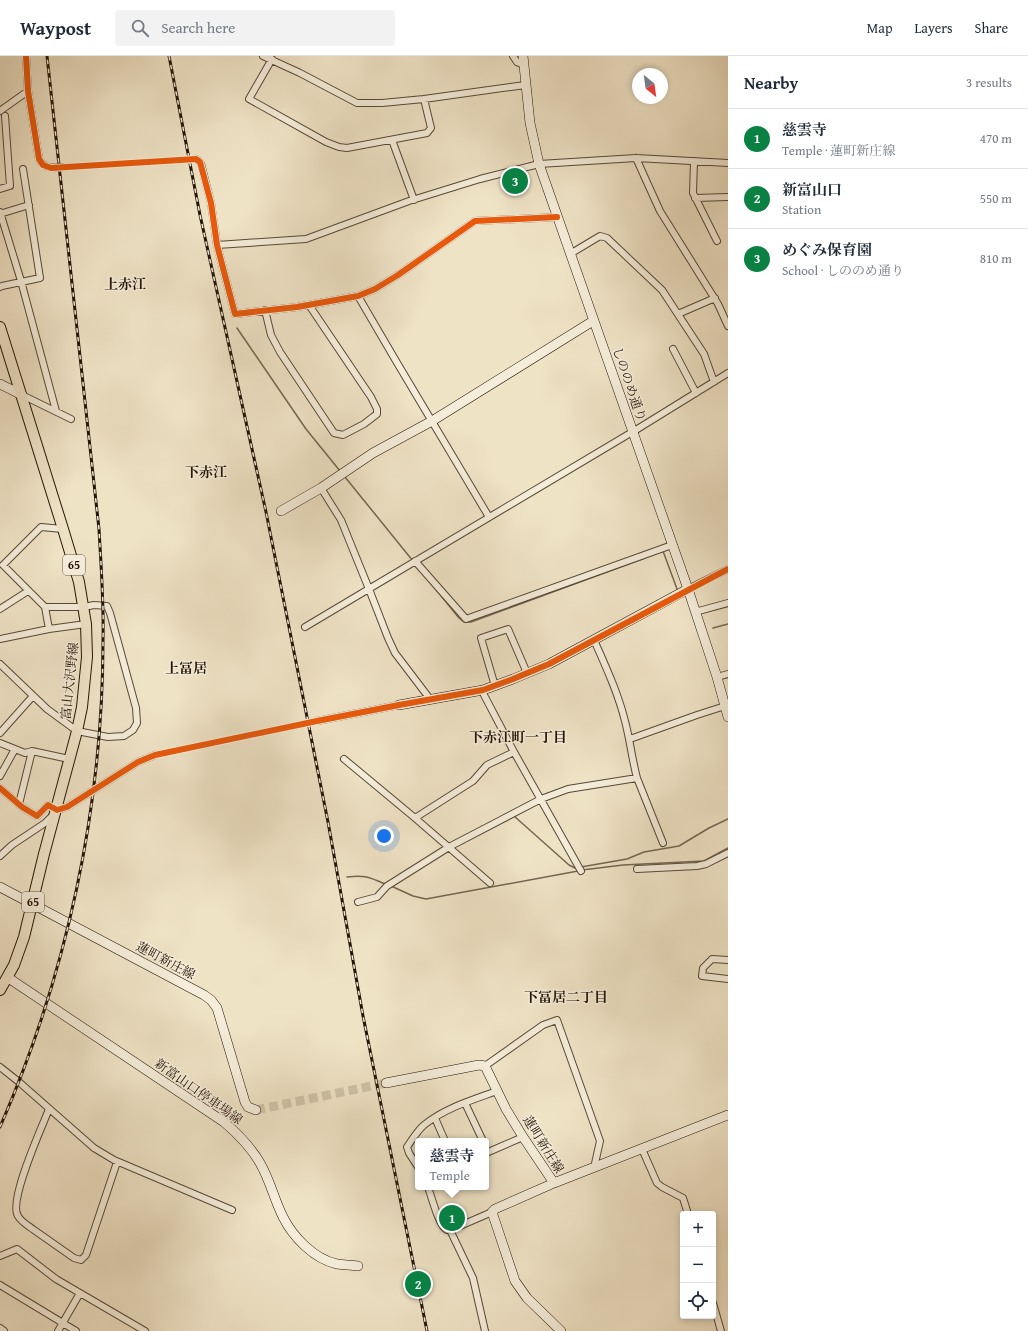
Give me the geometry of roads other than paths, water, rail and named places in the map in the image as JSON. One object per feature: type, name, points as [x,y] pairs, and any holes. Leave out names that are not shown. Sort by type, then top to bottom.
[{"type":"main road","name":"しののめ通り","points":[[524,60],[525,85],[530,123],[539,164],[688,590],[717,677],[728,717]]},
{"type":"main road","points":[[281,511],[321,488],[373,453],[432,421],[593,321]]},
{"type":"main road","name":"富山大沢野線","points":[[0,327],[79,582],[86,624],[86,664],[82,707],[77,731],[24,937],[14,965],[0,990]]},
{"type":"main road","points":[[0,384],[22,395]]},
{"type":"main road","points":[[399,704],[483,690],[527,673],[549,664],[688,590]]},
{"type":"main road","name":"蓮町新庄線","points":[[0,887],[211,1000],[218,1008],[245,1102],[248,1107],[256,1110]]},
{"type":"main road","name":"新富山口停車場線","points":[[8,977],[224,1122],[250,1147],[261,1164],[283,1216],[292,1232],[300,1242],[312,1252],[336,1263],[358,1266]]},
{"type":"main road","points":[[386,1083],[479,1064],[485,1066]]},
{"type":"main road","name":"蓮町新庄線","points":[[485,1066],[497,1091],[523,1137],[554,1183],[495,1208],[492,1212]]},
{"type":"main road","points":[[554,1183],[728,1115]]},
{"type":"main road","points":[[492,1212],[515,1281],[527,1298],[561,1331]]},
{"type":"street","points":[[26,56],[28,91],[39,159],[40,162],[47,167],[63,167]]},
{"type":"street","points":[[263,56],[276,59],[357,103],[382,103],[424,99],[525,85]]},
{"type":"street","points":[[513,56],[517,62],[524,60]]},
{"type":"street","points":[[276,59],[249,99],[326,142],[339,147],[347,148],[427,133],[430,128],[424,99]]},
{"type":"street","points":[[0,111],[28,91]]},
{"type":"street","points":[[0,189],[10,186],[5,116]]},
{"type":"street","points":[[392,140],[414,200]]},
{"type":"street","points":[[636,158],[660,211],[715,298],[728,326]]},
{"type":"street","points":[[217,245],[306,239],[414,200],[480,179],[539,164],[636,158],[728,163]]},
{"type":"street","points":[[196,159],[201,164],[211,203],[217,245],[235,314],[309,305],[358,296],[375,289],[398,275],[475,221],[557,217]]},
{"type":"street","points":[[694,161],[693,193],[717,241]]},
{"type":"street","points":[[0,288],[2,286],[21,281],[40,278],[23,169]]},
{"type":"street","points":[[695,198],[728,197]]},
{"type":"street","points":[[29,205],[0,213],[21,281],[56,411]]},
{"type":"street","points":[[570,254],[600,236],[607,238],[662,290],[704,354],[714,382]]},
{"type":"street","points":[[358,296],[489,517]]},
{"type":"street","points":[[678,314],[715,298]]},
{"type":"street","points":[[265,310],[270,335],[280,352],[334,433],[343,435],[364,424],[377,414],[377,409],[309,305]]},
{"type":"street","points":[[673,349],[696,393]]},
{"type":"street","points":[[305,627],[633,432],[728,373]]},
{"type":"street","points":[[22,395],[71,418]]},
{"type":"street","points":[[321,488],[341,520],[395,653],[430,700]]},
{"type":"street","points":[[48,629],[45,607],[3,564],[41,527],[63,529]]},
{"type":"street","points":[[415,561],[466,619],[672,545]]},
{"type":"street","points":[[688,590],[728,569]]},
{"type":"street","points":[[0,609],[28,591]]},
{"type":"street","points":[[695,612],[728,603]]},
{"type":"street","points":[[0,664],[47,709],[77,731],[108,737],[124,736],[133,730],[137,723],[136,708],[110,613],[106,606],[45,607]]},
{"type":"street","points":[[0,639],[48,629],[86,624]]},
{"type":"street","points":[[494,686],[481,638],[508,629],[527,673]]},
{"type":"street","points":[[594,640],[616,693],[630,739],[632,758],[637,778],[663,843]]},
{"type":"street","points":[[717,677],[728,674]]},
{"type":"street","points":[[483,690],[484,695],[514,752],[581,871]]},
{"type":"street","points":[[0,734],[33,696]]},
{"type":"street","points":[[317,721],[399,704]]},
{"type":"street","points":[[630,739],[725,706]]},
{"type":"street","points":[[0,743],[25,753],[32,751],[69,759]]},
{"type":"street","points":[[0,776],[15,749]]},
{"type":"street","points":[[19,804],[32,751]]},
{"type":"street","points":[[415,818],[473,781],[487,765],[514,752]]},
{"type":"street","points":[[0,856],[12,845],[45,824],[57,810],[67,807],[138,762],[155,756]]},
{"type":"street","points":[[344,759],[490,883]]},
{"type":"street","points":[[358,902],[377,897],[387,886],[449,847],[541,799],[568,789],[637,778]]},
{"type":"street","points":[[0,788],[19,804],[37,816],[48,805],[57,810]]},
{"type":"street","points":[[637,870],[697,866],[706,864],[728,853]]},
{"type":"street","points":[[728,960],[712,959],[703,968],[702,976],[728,979]]},
{"type":"street","points":[[485,1066],[543,1025],[558,1020],[600,1141],[594,1168]]},
{"type":"street","points":[[0,1067],[94,1148],[117,1162],[232,1210]]},
{"type":"street","points":[[415,1163],[408,1153],[407,1148],[424,1126],[435,1118],[465,1102],[497,1091]]},
{"type":"street","points":[[465,1102],[482,1138]]},
{"type":"street","points":[[49,1108],[16,1198],[15,1211],[18,1217],[74,1258],[81,1260],[86,1255],[117,1162]]},
{"type":"street","points":[[435,1118],[444,1138]]},
{"type":"street","points":[[489,1149],[523,1137]]},
{"type":"street","points":[[642,1149],[657,1183],[682,1198],[687,1211]]},
{"type":"street","points":[[429,1190],[440,1221],[445,1228],[450,1230],[473,1278],[485,1331]]},
{"type":"street","points":[[450,1230],[492,1212]]},
{"type":"street","points":[[0,1256],[17,1249],[56,1280],[145,1331]]},
{"type":"street","points":[[0,1285],[76,1331]]},
{"type":"street","points":[[58,1331],[80,1293]]},
{"type":"street","points":[[716,1314],[721,1331]]},
{"type":"street","points":[[0,1328],[4,1331]]},
{"type":"waterway","points":[[237,328],[306,429],[340,471]]},
{"type":"waterway","points":[[345,477],[413,561]]},
{"type":"waterway","points":[[663,551],[677,589]]},
{"type":"waterway","points":[[429,581],[459,618],[464,622],[471,622],[645,558]]},
{"type":"waterway","points":[[713,628],[728,624]]},
{"type":"waterway","points":[[514,816],[569,865],[575,868],[577,867]]},
{"type":"waterway","points":[[581,867],[627,859],[644,852],[679,846],[709,828],[728,819]]},
{"type":"waterway","points":[[582,870],[623,865],[704,861],[728,848]]},
{"type":"waterway","points":[[391,886],[413,896],[426,899],[578,871]]},
{"type":"waterway","points":[[347,877],[367,877],[385,884]]},
{"type":"tunnel","points":[[63,167],[196,159]]},
{"type":"tunnel","points":[[155,755],[317,721]]},
{"type":"tunnel","points":[[256,1110],[386,1083]]},
{"type":"railway","points":[[0,1127],[24,1069],[44,1010],[62,950],[77,889],[88,827],[96,765],[101,703],[103,612],[99,529],[47,56]]},
{"type":"railway","points":[[169,56],[200,215],[266,512],[328,822],[363,1016],[427,1331]]},
{"type":"place","name":"めぐみ保育園","points":[[515,181]]},
{"type":"place","name":"慈雲寺","points":[[452,1218]]},
{"type":"place","name":"新富山口","points":[[418,1284]]},
{"type":"district","name":"上赤江","points":[[125,284]]},
{"type":"district","name":"下赤江","points":[[206,472]]},
{"type":"district","name":"上冨居","points":[[186,668]]},
{"type":"district","name":"下赤江町一丁目","points":[[518,737]]},
{"type":"district","name":"下冨居二丁目","points":[[566,997]]}]
